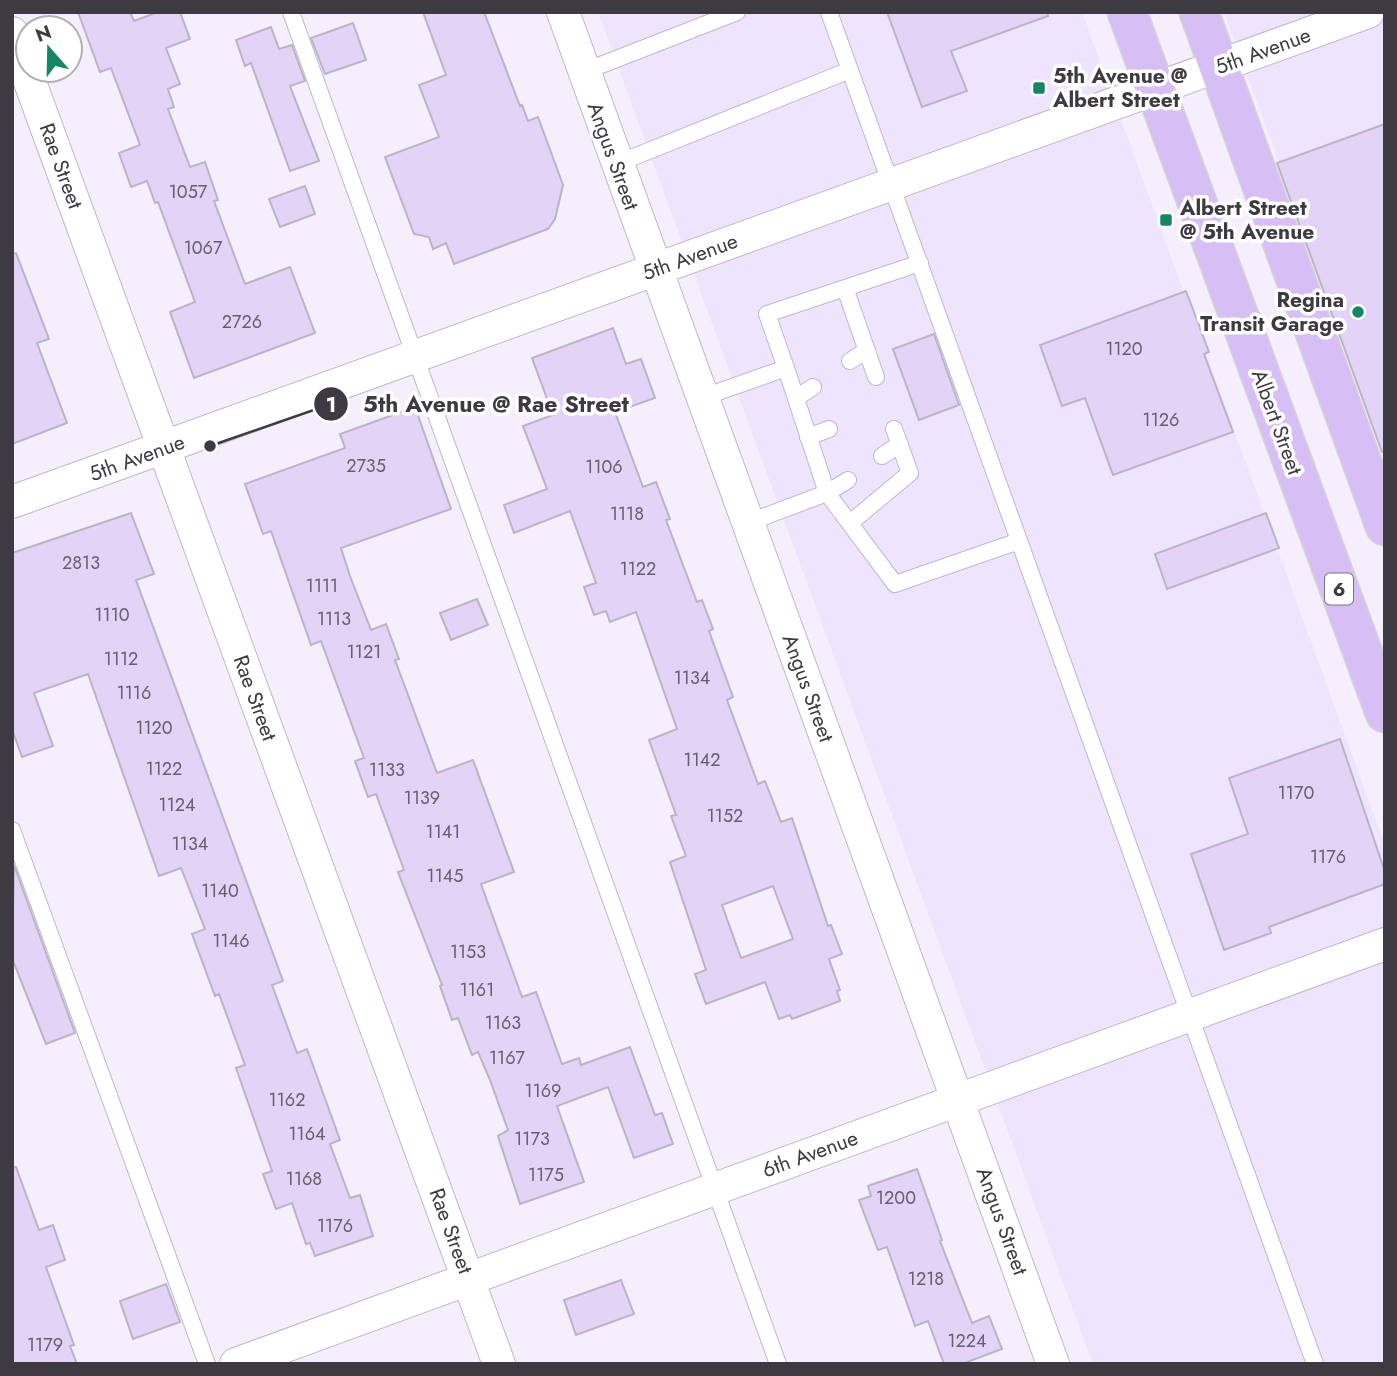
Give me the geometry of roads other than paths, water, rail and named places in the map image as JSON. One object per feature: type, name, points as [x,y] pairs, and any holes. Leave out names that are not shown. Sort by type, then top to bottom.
[{"type":"main road","name":"Albert Street","points":[[1127,12],[1385,713]]},
{"type":"main road","points":[[1199,12],[1385,526]]},
{"type":"street","name":"Angus Street","points":[[563,12],[654,270],[1054,1364]]},
{"type":"street","name":"5th Avenue","points":[[12,502],[1156,90],[1220,66],[1311,22],[1368,12]]},
{"type":"street","name":"Rae Street","points":[[12,33],[499,1364]]},
{"type":"street","name":"6th Avenue","points":[[236,1364],[1385,944]]},
{"type":"lane","points":[[291,12],[778,1364]]},
{"type":"lane","points":[[583,72],[737,12]]},
{"type":"lane","points":[[829,12],[1315,1364]]},
{"type":"lane","points":[[616,163],[850,70]]},
{"type":"lane","points":[[920,264],[767,314],[827,493],[895,584],[1019,541]]},
{"type":"lane","points":[[845,288],[876,377]]},
{"type":"lane","points":[[849,361],[867,350]]},
{"type":"lane","points":[[701,398],[786,368]]},
{"type":"lane","points":[[796,398],[813,387]]},
{"type":"lane","points":[[808,437],[829,429]]},
{"type":"lane","points":[[850,523],[910,473],[897,437],[883,456]]},
{"type":"lane","points":[[747,523],[827,493],[848,480]]},
{"type":"lane","points":[[12,830],[207,1364]]},
{"type":"place","name":"5th Avenue @ Albert Street","points":[[1039,88]]},
{"type":"place","name":"Albert Street @ 5th Avenue","points":[[1166,220]]},
{"type":"place","name":"Regina Transit Garage","points":[[1358,312]]},
{"type":"place","name":"5th Avenue @ Rae Street","points":[[210,446]]}]
